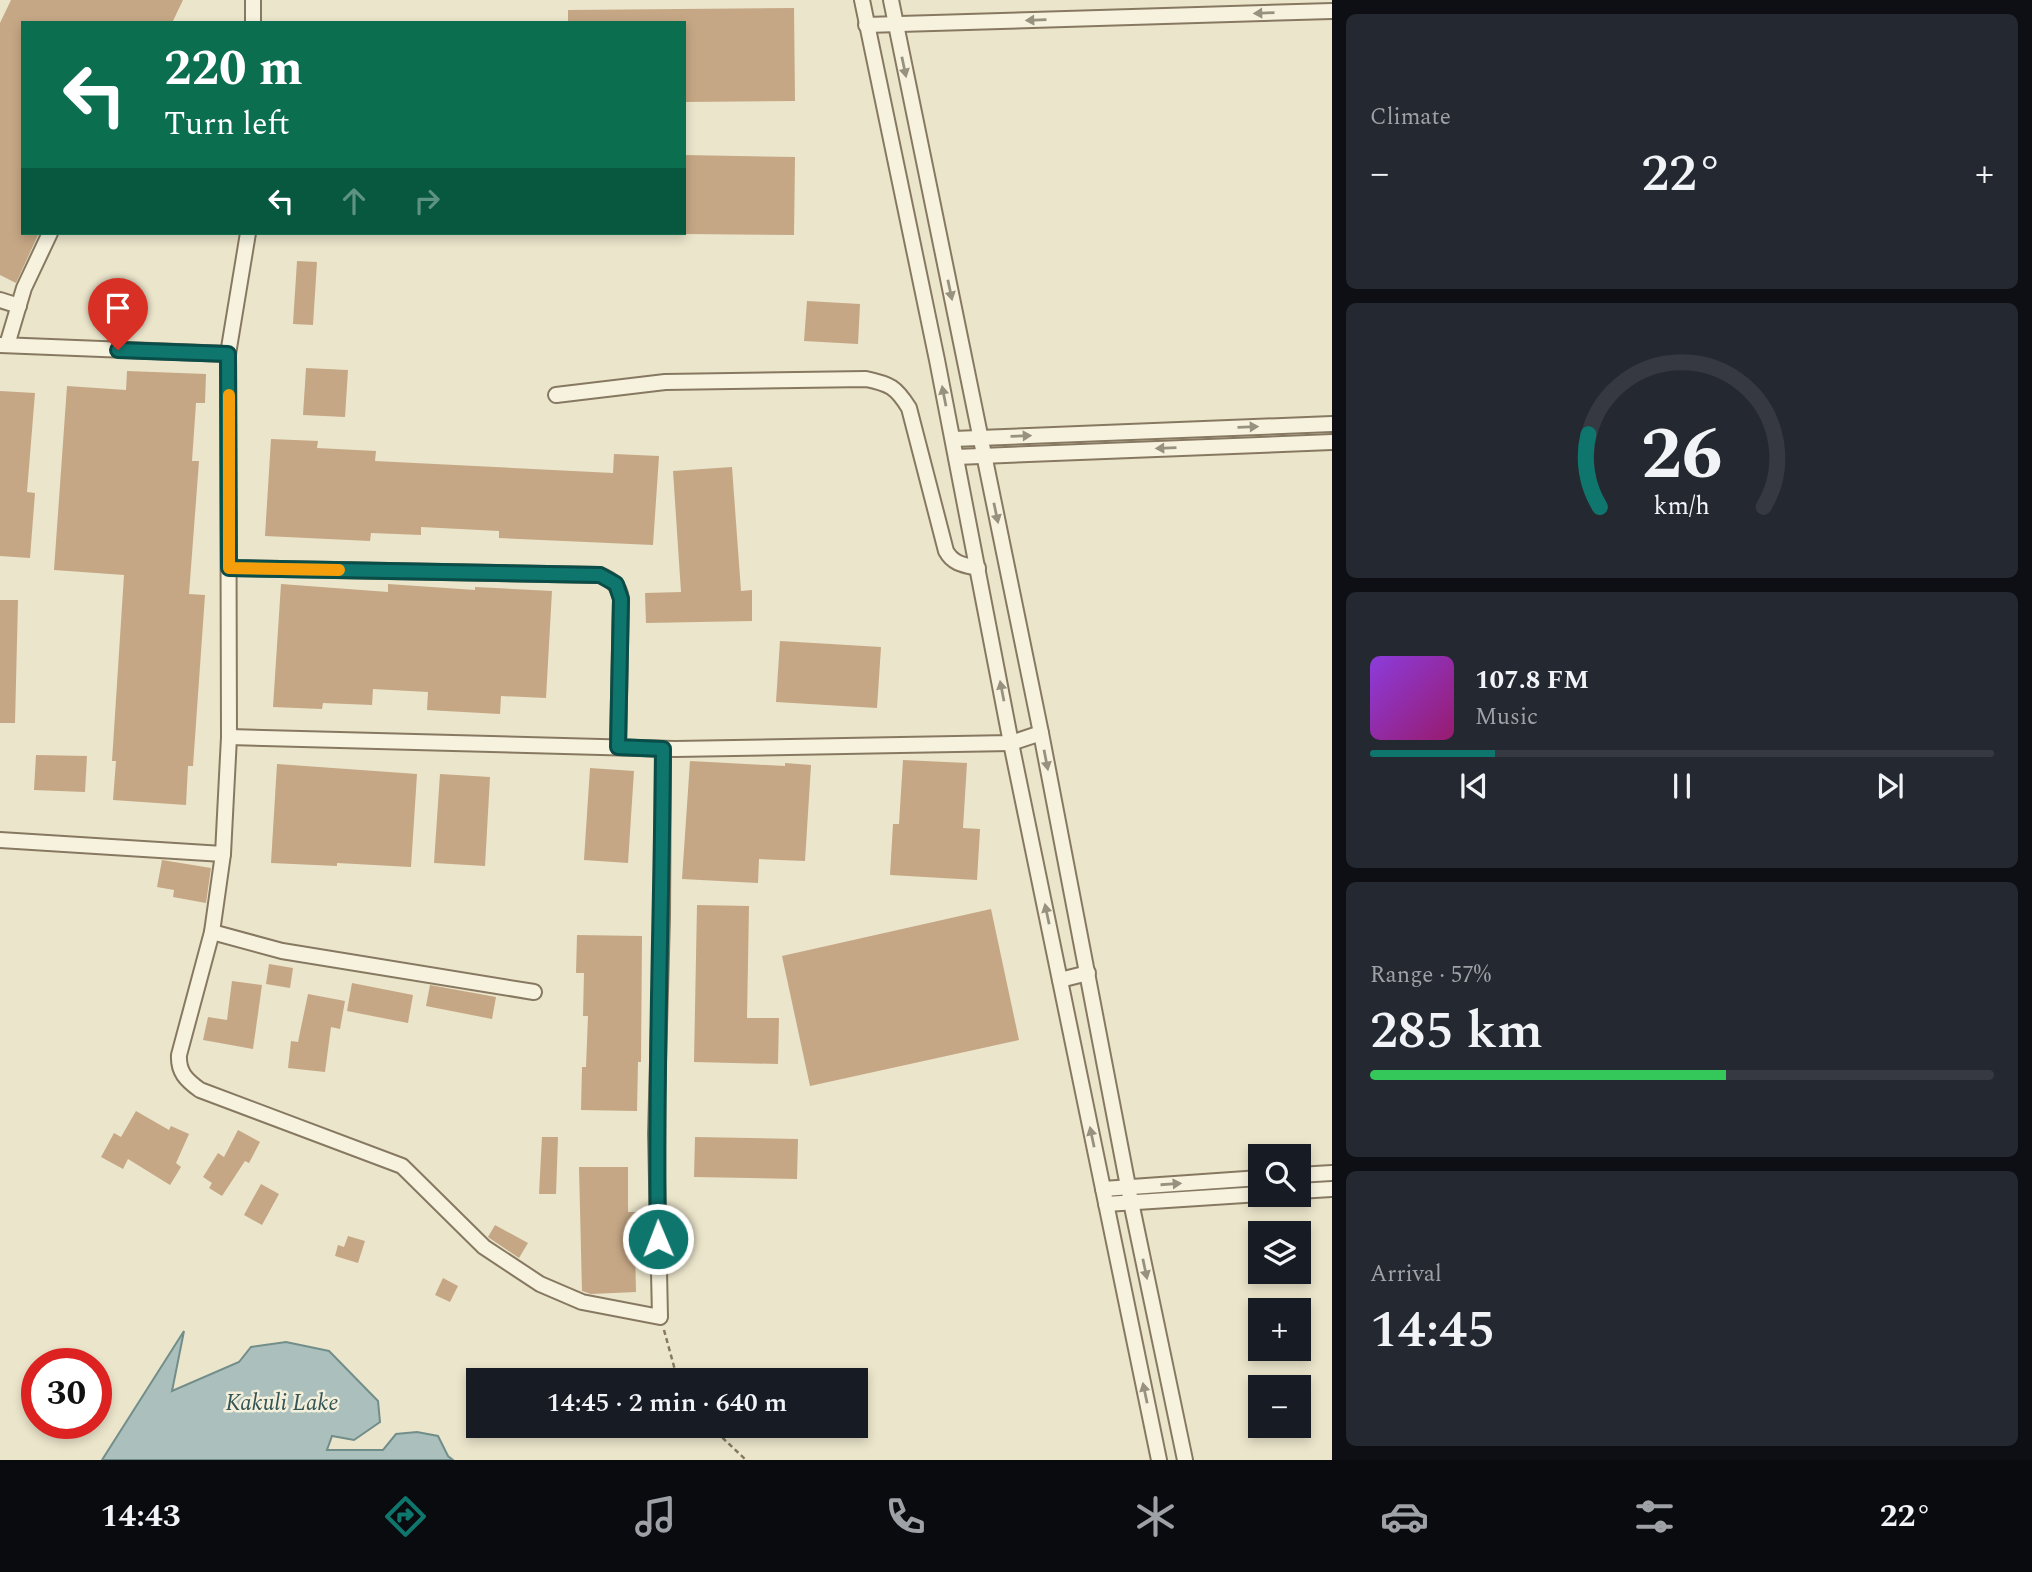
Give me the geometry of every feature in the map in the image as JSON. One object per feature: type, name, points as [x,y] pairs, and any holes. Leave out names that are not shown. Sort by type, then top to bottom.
[{"type":"street","points":[[253,0],[253,21]]},
{"type":"street","points":[[862,0],[1159,1460]]},
{"type":"street","points":[[891,0],[1041,733],[1128,1187],[1185,1460]]},
{"type":"street","points":[[866,25],[1332,10]]},
{"type":"street","points":[[49,235],[24,288],[4,345],[228,354]]},
{"type":"street","points":[[248,235],[228,354],[229,737],[223,854],[212,932],[179,1055],[179,1068],[186,1079],[200,1090],[402,1166],[484,1247],[540,1284],[582,1302],[660,1317],[656,1134],[663,749]]},
{"type":"street","points":[[0,300],[19,306]]},
{"type":"street","points":[[556,395],[665,382],[866,379],[886,383],[899,392],[909,408],[946,551],[958,563],[978,568]]},
{"type":"street","points":[[953,439],[1332,424]]},
{"type":"street","points":[[956,457],[1332,442]]},
{"type":"street","points":[[229,568],[600,575],[608,578],[616,584],[621,599],[618,747]]},
{"type":"street","points":[[229,737],[663,749],[1012,743],[1041,733]]},
{"type":"street","points":[[0,840],[223,854]]},
{"type":"street","points":[[212,932],[282,951],[534,992]]},
{"type":"street","points":[[1060,980],[1088,973]]},
{"type":"street","points":[[1311,1174],[1332,1173]]},
{"type":"street","points":[[1105,1197],[1128,1187],[1248,1179]]},
{"type":"street","points":[[1311,1190],[1332,1189]]},
{"type":"street","points":[[1105,1197],[1131,1202],[1248,1195]]},
{"type":"path","points":[[660,1317],[674,1368]]},
{"type":"path","points":[[723,1438],[746,1460]]},
{"type":"water","name":"Kakuli Lake","points":[[184,1331],[172,1391],[239,1362],[251,1347],[286,1342],[329,1351],[378,1401],[380,1422],[354,1440],[332,1436],[327,1450],[383,1450],[396,1434],[417,1432],[438,1436],[448,1456],[453,1460],[102,1460]]},
{"type":"building","points":[[11,0],[183,0],[173,21],[21,21],[21,235],[38,235],[16,283],[0,275],[0,23]]},
{"type":"building","points":[[794,8],[795,101],[686,102],[686,21],[568,21],[568,10]]},
{"type":"building","points":[[686,155],[795,157],[794,235],[686,234]]},
{"type":"building","points":[[297,261],[317,262],[313,325],[293,324]]},
{"type":"building","points":[[807,301],[860,304],[858,344],[804,341]]},
{"type":"building","points":[[306,368],[348,370],[345,417],[303,415]]},
{"type":"building","points":[[127,371],[206,374],[205,403],[196,403],[192,461],[199,461],[189,594],[205,595],[193,766],[188,766],[186,805],[113,800],[116,761],[112,761],[124,575],[54,570],[67,386],[126,390]]},
{"type":"building","points":[[0,391],[35,393],[27,492],[35,493],[30,558],[0,556]]},
{"type":"building","points":[[271,439],[318,441],[317,448],[376,451],[375,461],[613,473],[614,454],[659,456],[653,545],[499,538],[499,531],[421,527],[421,535],[371,533],[370,541],[265,536]]},
{"type":"building","points":[[732,467],[741,591],[752,590],[752,621],[646,623],[645,593],[681,592],[673,471]]},
{"type":"building","points":[[281,584],[388,592],[388,584],[475,590],[475,587],[552,591],[546,698],[501,696],[500,714],[427,710],[428,692],[373,689],[372,705],[323,703],[322,709],[273,707]]},
{"type":"building","points":[[0,600],[18,600],[15,723],[0,723]]},
{"type":"building","points":[[780,641],[881,647],[877,708],[776,702]]},
{"type":"building","points":[[36,755],[87,756],[85,792],[34,790]]},
{"type":"building","points":[[903,760],[967,763],[963,828],[980,829],[977,880],[890,875],[893,824],[899,824]]},
{"type":"building","points":[[690,761],[811,765],[805,861],[759,859],[758,883],[682,879]]},
{"type":"building","points":[[277,764],[417,774],[411,867],[271,863]]},
{"type":"building","points":[[590,768],[634,771],[628,863],[584,860]]},
{"type":"building","points":[[440,774],[490,777],[485,866],[434,863]]},
{"type":"building","points":[[162,860],[211,868],[206,903],[173,897],[174,890],[157,887]]},
{"type":"building","points":[[697,905],[749,906],[747,1018],[779,1018],[778,1064],[694,1062]]},
{"type":"building","points":[[991,909],[1019,1040],[810,1086],[782,956]]},
{"type":"building","points":[[577,935],[642,936],[641,1062],[638,1062],[637,1111],[581,1110],[582,1067],[586,1067],[588,1016],[583,1016],[584,973],[576,973]]},
{"type":"building","points":[[269,964],[293,968],[290,988],[266,984]]},
{"type":"building","points":[[232,981],[262,985],[253,1049],[203,1040],[208,1017],[227,1020]]},
{"type":"building","points":[[352,983],[413,995],[408,1023],[347,1011]]},
{"type":"building","points":[[430,985],[496,997],[492,1019],[426,1006]]},
{"type":"building","points":[[308,994],[345,1001],[340,1029],[331,1027],[325,1072],[288,1068],[291,1041],[298,1042]]},
{"type":"building","points":[[136,1111],[169,1130],[171,1126],[189,1134],[176,1163],[181,1167],[170,1185],[128,1159],[123,1169],[101,1157],[114,1133],[121,1137]]},
{"type":"building","points":[[238,1130],[260,1142],[249,1163],[245,1161],[222,1196],[209,1188],[212,1183],[203,1177],[218,1153],[224,1157]]},
{"type":"building","points":[[542,1137],[558,1137],[556,1194],[539,1194]]},
{"type":"building","points":[[695,1137],[798,1139],[797,1179],[694,1177]]},
{"type":"building","points":[[579,1167],[628,1167],[628,1212],[639,1212],[640,1246],[635,1246],[636,1292],[591,1294],[582,1291]]},
{"type":"building","points":[[261,1184],[279,1194],[262,1225],[244,1215]]},
{"type":"building","points":[[495,1225],[528,1243],[519,1258],[488,1237]]},
{"type":"building","points":[[348,1236],[365,1241],[358,1263],[335,1256],[338,1245],[344,1247]]},
{"type":"building","points":[[443,1278],[458,1286],[450,1302],[435,1295]]},
{"type":"slow traffic","points":[[229,395],[229,568],[339,570]]},
{"type":"route","points":[[118,350],[228,354],[229,568],[600,575],[616,584],[621,599],[618,747],[663,749],[656,1134],[658,1239]]}]
